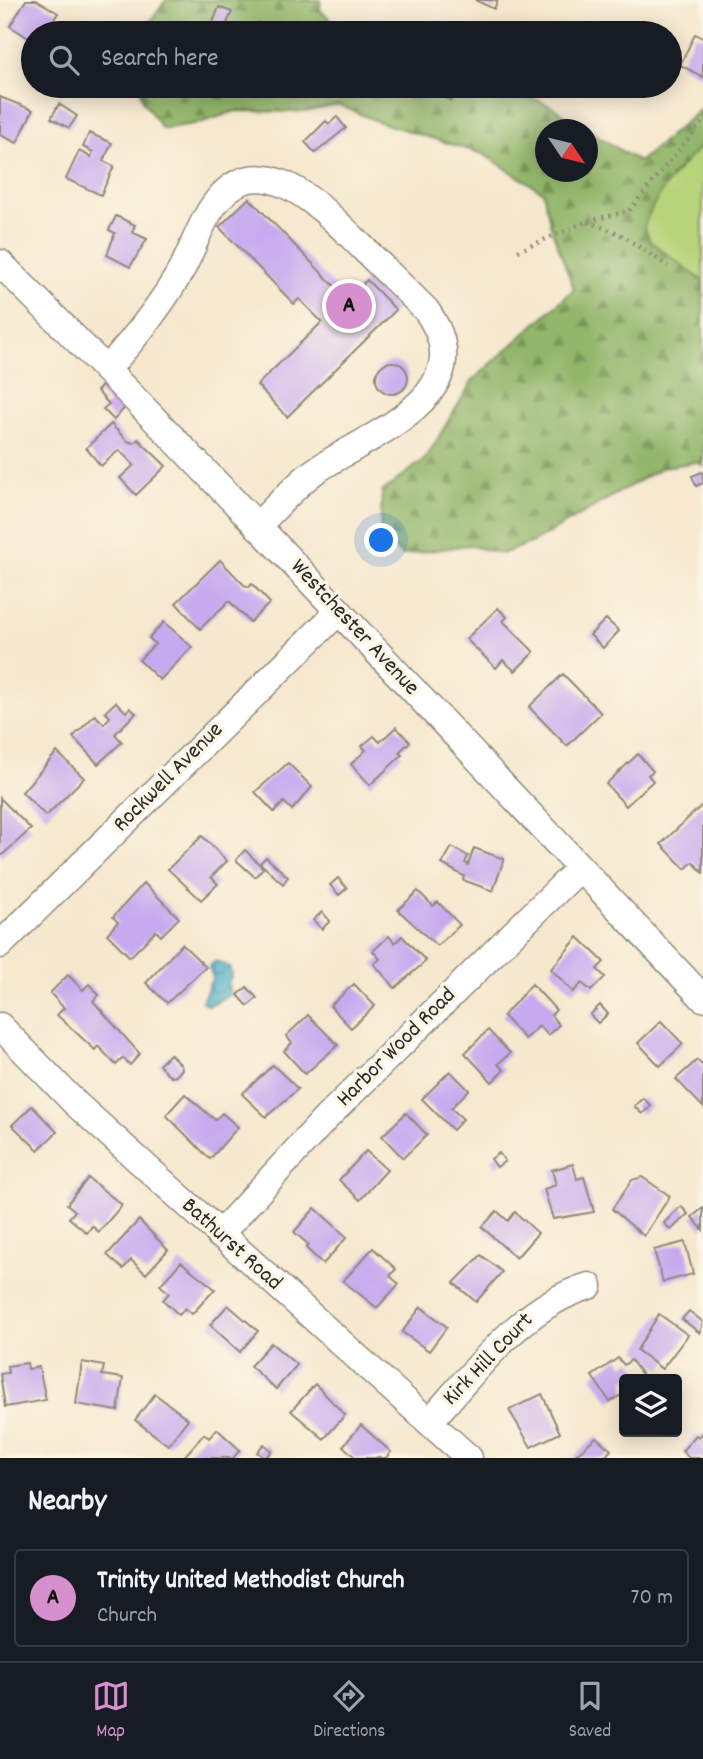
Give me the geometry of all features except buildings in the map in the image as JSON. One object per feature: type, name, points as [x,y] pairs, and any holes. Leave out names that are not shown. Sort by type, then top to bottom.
[{"type":"street","points":[[107,369],[144,327],[168,292],[214,205],[226,190],[244,180],[282,183],[311,197],[426,310],[439,327],[444,346],[442,366],[432,388],[416,408],[394,426],[314,472],[257,526]]},
{"type":"street","name":"Westchester Avenue","points":[[0,263],[107,369],[339,611],[703,998]]},
{"type":"street","name":"Rockwell Avenue","points":[[0,945],[339,611]]},
{"type":"street","name":"Harbor Wood Road","points":[[219,1235],[326,1118],[580,868]]},
{"type":"street","name":"Bathurst Road","points":[[0,1026],[75,1103],[469,1458]]},
{"type":"street","name":"Kirk Hill Court","points":[[429,1422],[517,1328],[565,1293],[589,1286]]},
{"type":"path","points":[[518,251],[587,221],[629,211],[703,121]]},
{"type":"path","points":[[587,221],[618,233],[668,266]]},
{"type":"green space","points":[[166,0],[321,0],[320,10],[332,21],[151,21]]},
{"type":"green space","points":[[142,98],[532,98],[571,119],[535,119],[535,182],[598,182],[598,136],[639,162],[703,107],[703,144],[670,178],[697,278],[703,281],[703,466],[698,462],[663,467],[535,541],[502,554],[468,545],[403,555],[380,537],[382,492],[426,458],[473,380],[574,289],[551,227],[543,192],[483,154],[379,122],[339,105],[304,112],[236,111],[200,123],[162,129]]},
{"type":"green space","points":[[703,144],[703,281],[650,241],[644,227],[661,192]]},
{"type":"water","points":[[216,961],[229,967],[232,975],[228,983],[230,995],[208,1006],[202,1001],[213,977],[209,967]]},
{"type":"place","name":"Trinity United Methodist Church","points":[[349,306]]}]
